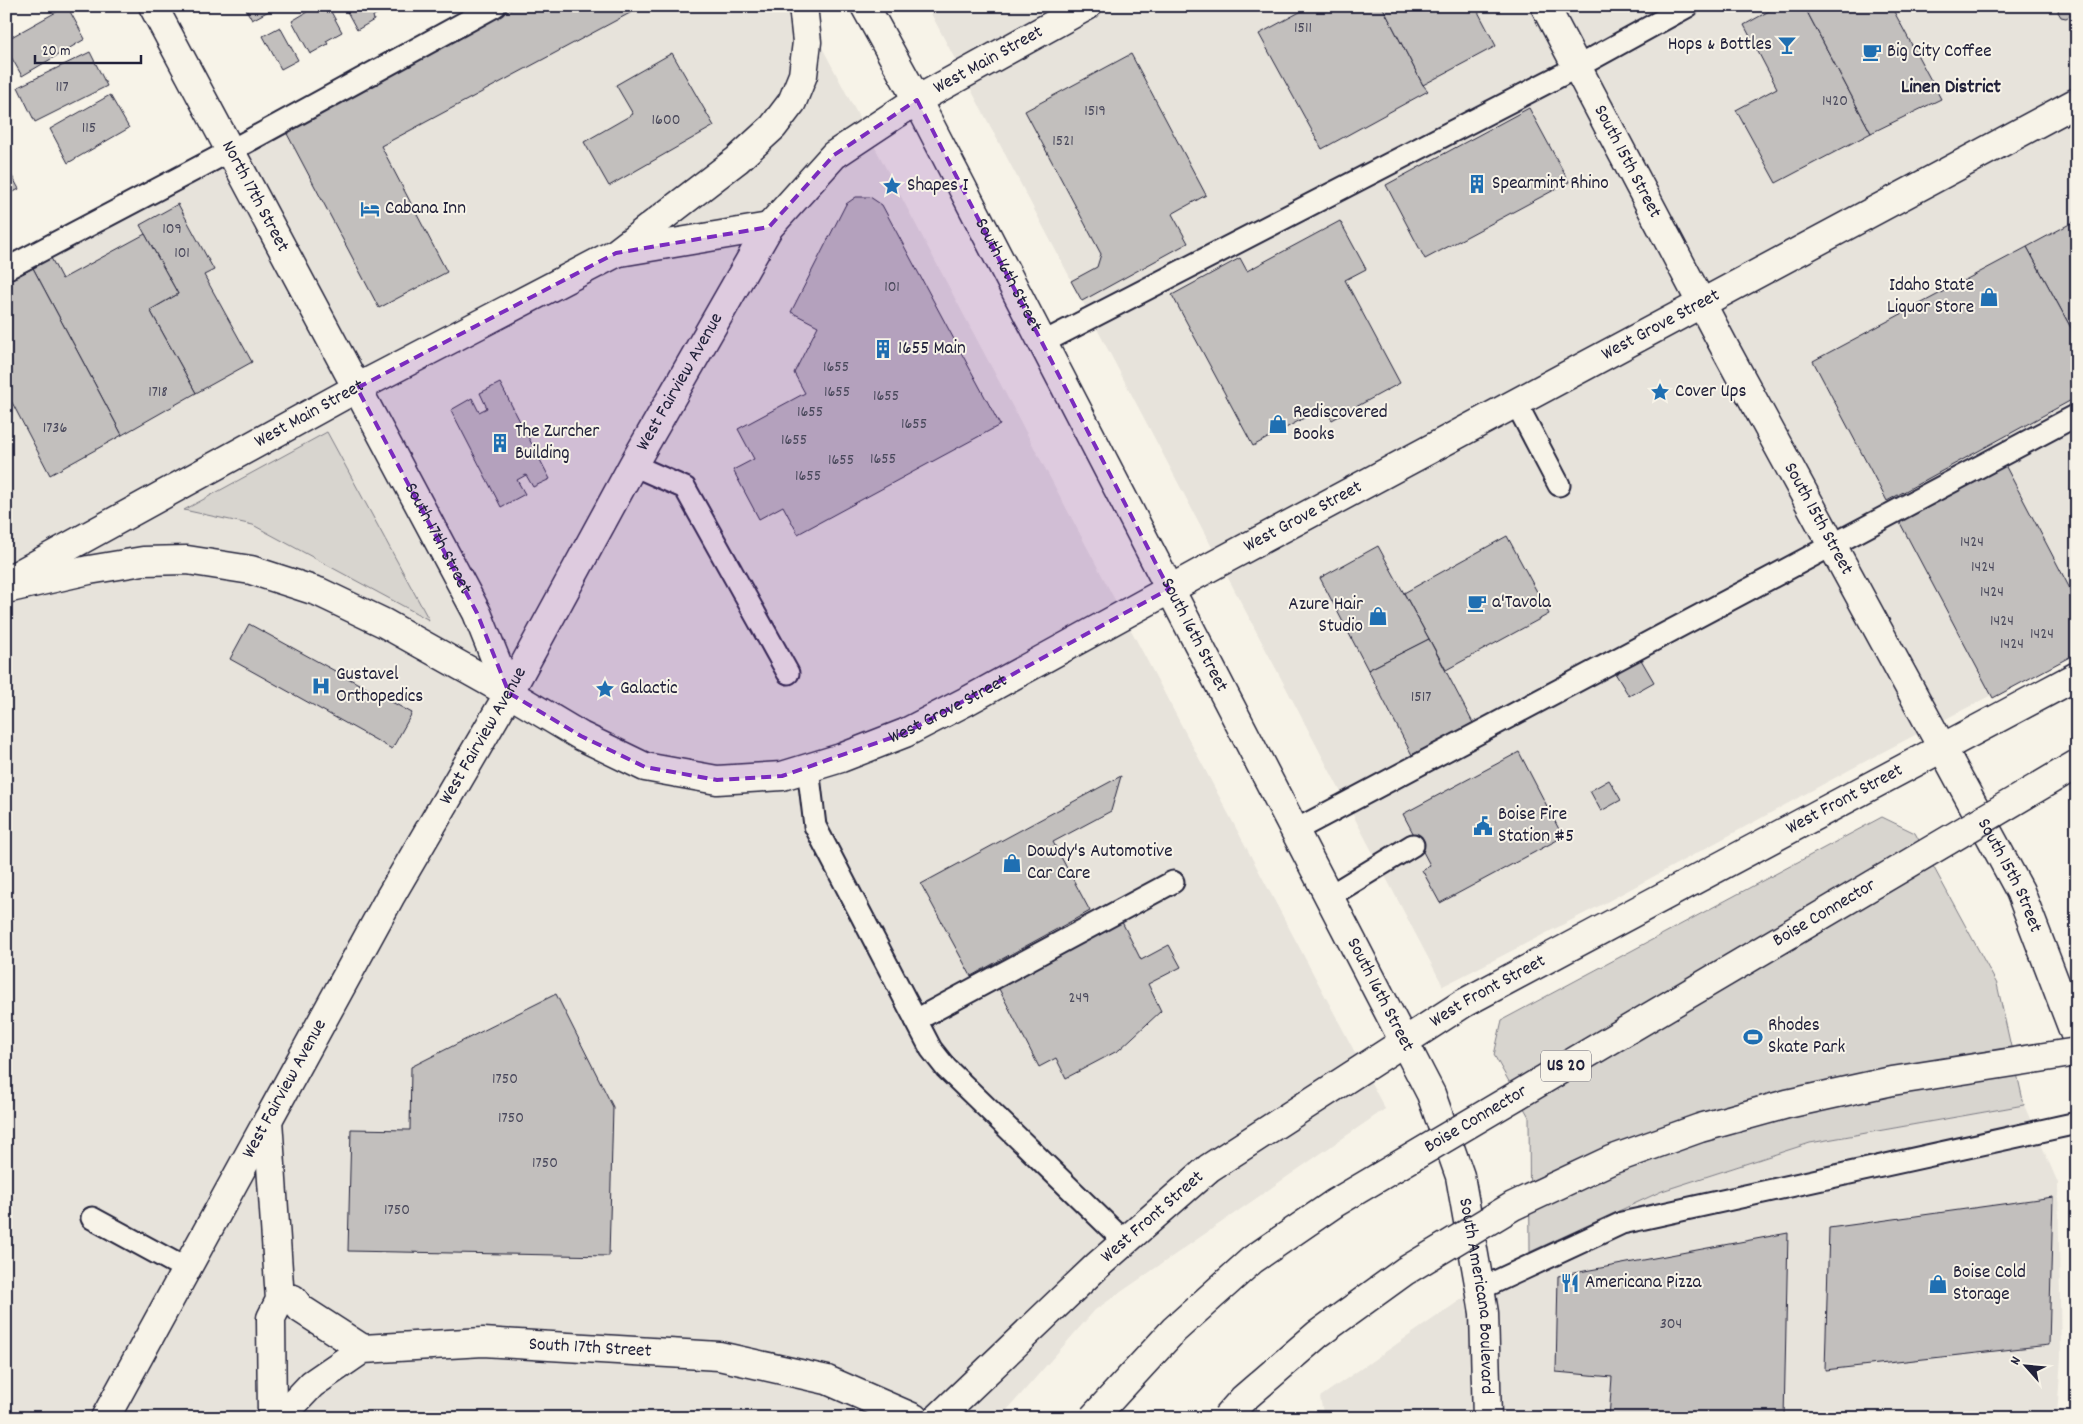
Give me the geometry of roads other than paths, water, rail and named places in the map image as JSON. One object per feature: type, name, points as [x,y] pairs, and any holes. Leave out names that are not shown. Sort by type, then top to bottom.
[{"type":"main road","name":"North 17th Street","points":[[152,6],[357,388]]},
{"type":"main road","points":[[616,253],[737,160],[773,128],[792,102],[803,75],[808,42],[803,6]]},
{"type":"main road","name":"South 16th Street","points":[[865,6],[916,100],[1431,1094],[1460,1176]]},
{"type":"main road","name":"West Main Street","points":[[916,100],[1088,6]]},
{"type":"main road","name":"South 15th Street","points":[[1545,6],[1701,303],[2020,891],[2077,1040]]},
{"type":"main road","name":"West Fairview Avenue","points":[[105,1418],[390,898],[509,693],[633,465],[769,227],[834,155],[916,100]]},
{"type":"main road","name":"West Grove Street","points":[[509,693],[581,736],[645,767],[717,780],[782,776],[841,758],[905,733],[968,701],[1169,589],[2077,102]]},
{"type":"main road","points":[[616,253],[769,227]]},
{"type":"main road","name":"West Main Street","points":[[6,581],[357,388],[616,253]]},
{"type":"main road","name":"South 17th Street","points":[[357,388],[477,613],[509,693]]},
{"type":"main road","points":[[6,589],[89,570],[143,562],[187,560],[251,570],[318,592],[384,623],[509,693]]},
{"type":"main road","name":"West Front Street","points":[[938,1418],[1125,1242],[1209,1168],[1464,1003],[1691,883],[1942,746],[2077,676]]},
{"type":"main road","name":"Boise Connector","points":[[1093,1418],[1174,1330],[1252,1260],[1335,1203],[2077,764]]},
{"type":"main road","points":[[1226,1418],[1243,1399],[1318,1334],[1405,1271],[1513,1206],[1611,1160],[1700,1128],[1787,1104],[1892,1081],[2077,1052]]},
{"type":"main road","points":[[268,1120],[280,1300],[271,1318],[272,1418]]},
{"type":"main road","name":"South Americana Boulevard","points":[[1460,1176],[1484,1313],[1487,1418]]},
{"type":"main road","points":[[280,1300],[293,1299],[302,1309],[363,1350]]},
{"type":"main road","name":"South 17th Street","points":[[280,1418],[312,1384],[363,1350],[483,1342],[719,1356],[827,1380],[914,1418]]},
{"type":"lane","points":[[6,269],[230,151],[495,6]]},
{"type":"lane","points":[[1042,343],[1577,67],[1688,6]]},
{"type":"lane","points":[[1516,403],[1559,485]]},
{"type":"lane","points":[[1294,832],[2077,415]]},
{"type":"lane","points":[[633,465],[685,488],[788,673]]},
{"type":"lane","points":[[808,768],[815,826],[931,1049],[946,1068],[1125,1242]]},
{"type":"lane","points":[[1328,897],[1413,845]]},
{"type":"lane","points":[[916,1020],[1173,882]]},
{"type":"lane","points":[[1480,1289],[1622,1223],[2077,1123]]},
{"type":"lane","points":[[92,1218],[186,1269]]},
{"type":"place","name":"Hops & Bottles","points":[[1787,45]]},
{"type":"place","name":"Big City Coffee","points":[[1872,52]]},
{"type":"place","name":"Spearmint Rhino","points":[[1477,184]]},
{"type":"place","name":"Shapes I","points":[[892,186]]},
{"type":"place","name":"Cabana Inn","points":[[370,209]]},
{"type":"place","name":"Idaho State Liquor Store","points":[[1989,297]]},
{"type":"place","name":"1655 Main","points":[[883,349]]},
{"type":"place","name":"Cover Ups","points":[[1660,392]]},
{"type":"place","name":"Rediscovered Books","points":[[1278,424]]},
{"type":"place","name":"The Zurcher Building","points":[[500,443]]},
{"type":"place","name":"a'Tavola","points":[[1477,603]]},
{"type":"place","name":"Azure Hair Studio","points":[[1378,616]]},
{"type":"place","name":"Gustavel Orthopedics","points":[[321,686]]},
{"type":"place","name":"Galactic","points":[[605,689]]},
{"type":"place","name":"Boise Fire Station #5","points":[[1483,826]]},
{"type":"place","name":"Dowdy's Automotive Car Care","points":[[1012,863]]},
{"type":"place","name":"Rhodes Skate Park","points":[[1753,1037]]},
{"type":"place","name":"Americana Pizza","points":[[1570,1283]]},
{"type":"place","name":"Boise Cold Storage","points":[[1938,1284]]},
{"type":"district","name":"Linen District","points":[[1951,88]]}]
